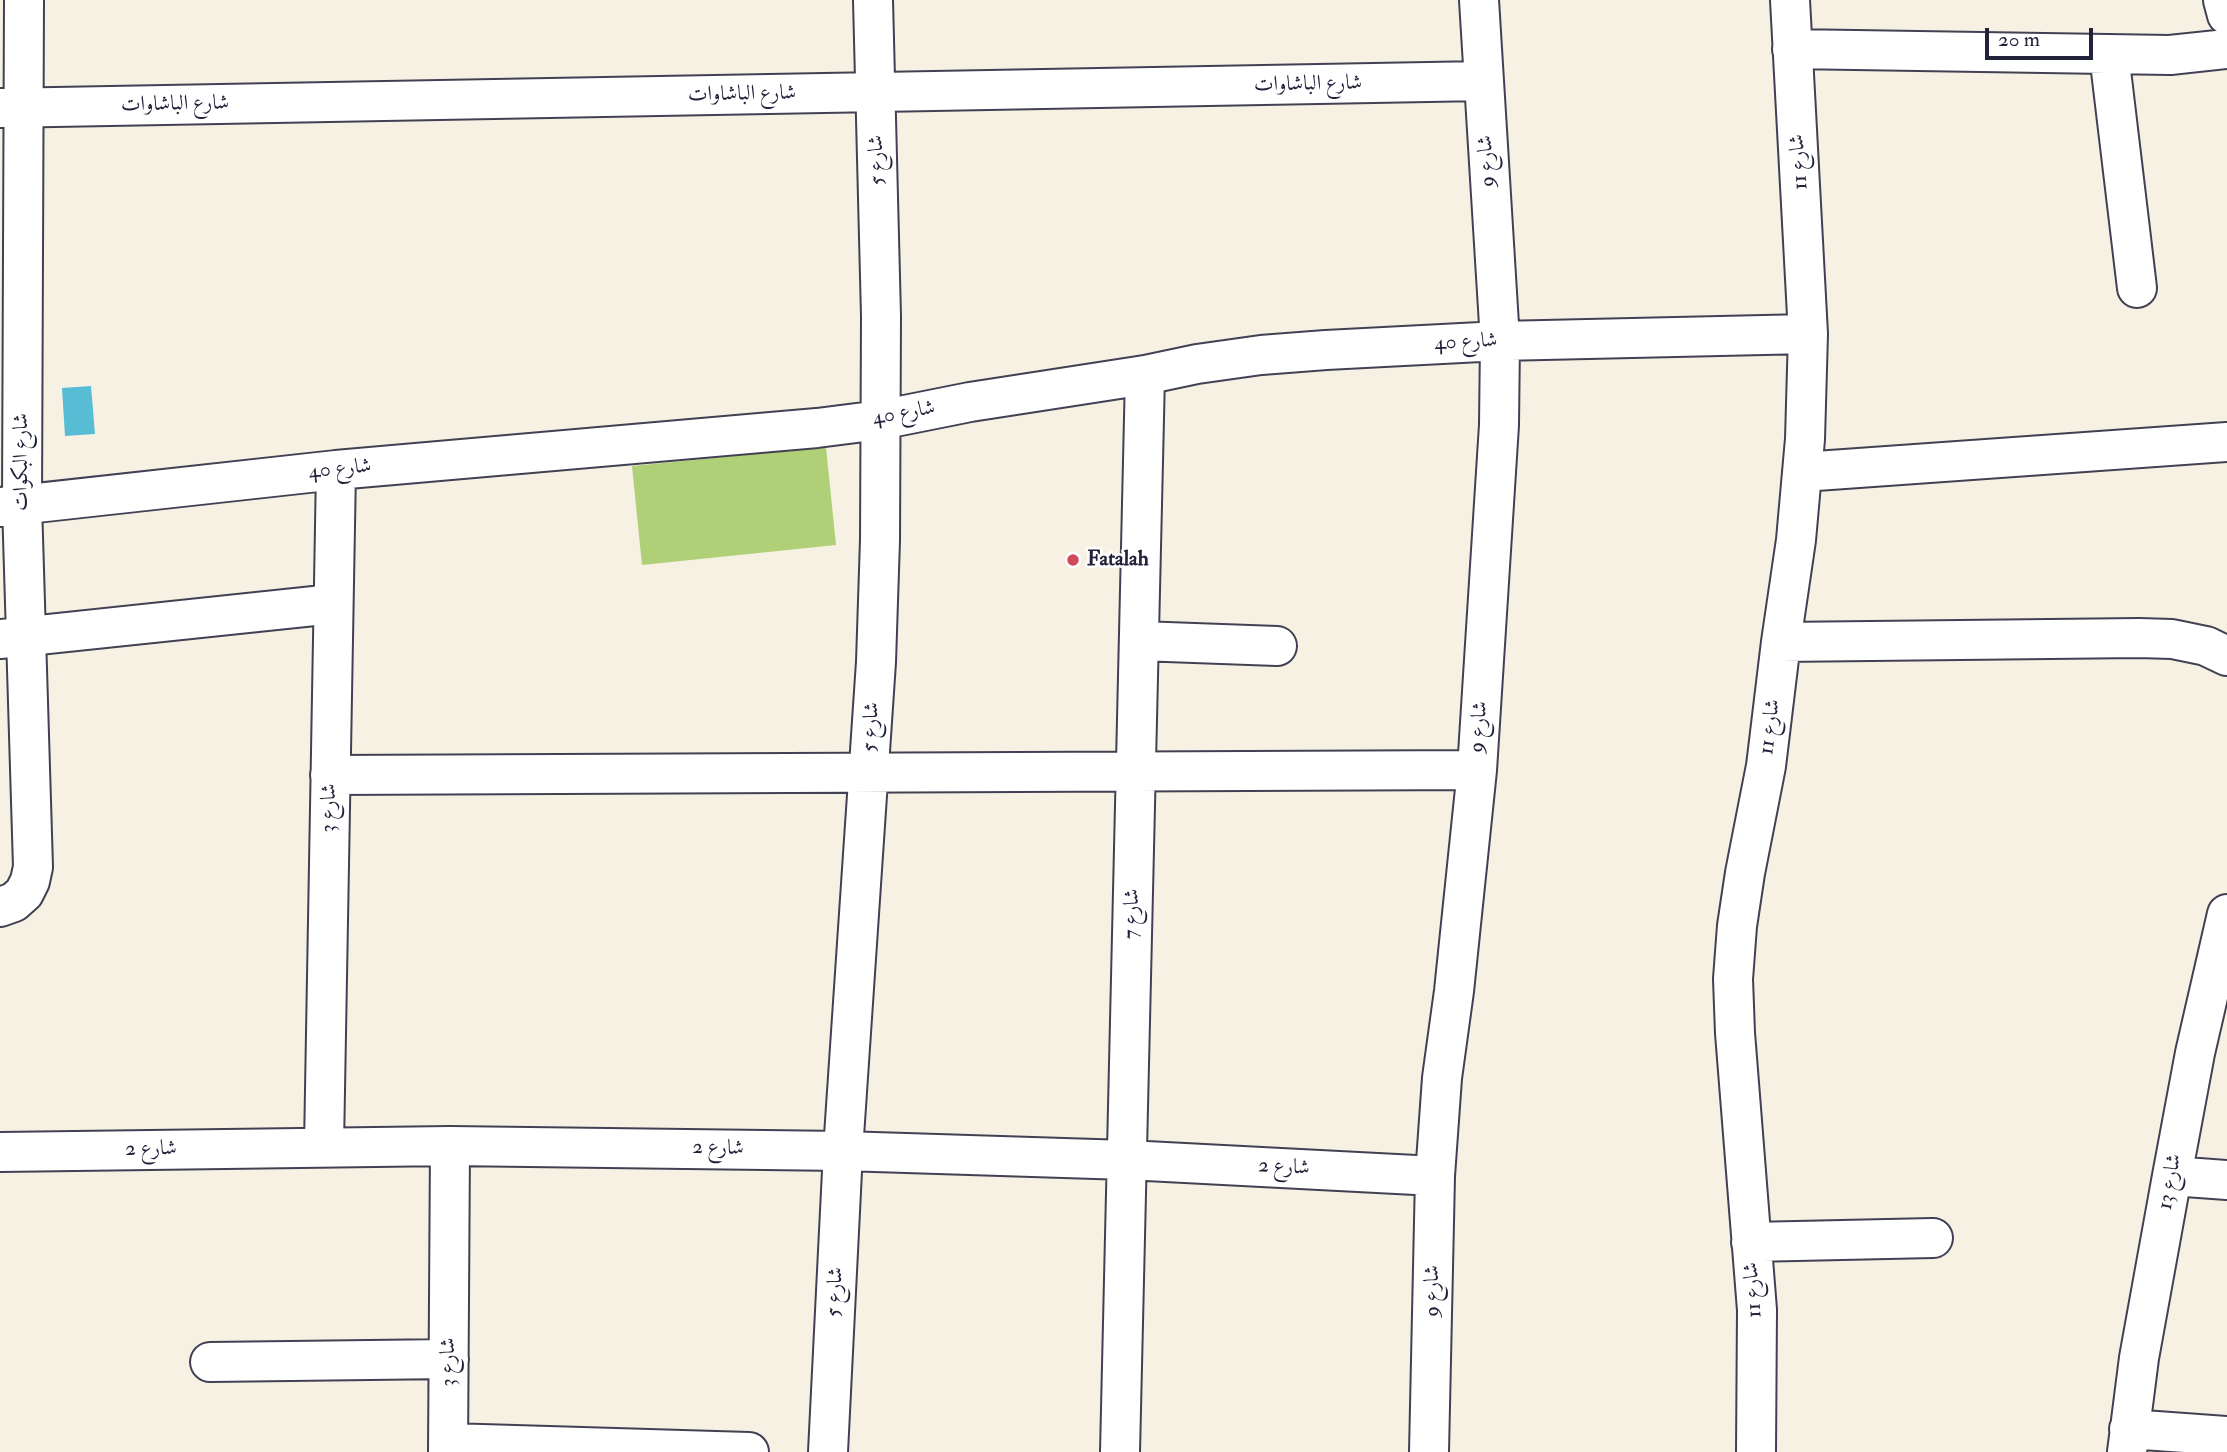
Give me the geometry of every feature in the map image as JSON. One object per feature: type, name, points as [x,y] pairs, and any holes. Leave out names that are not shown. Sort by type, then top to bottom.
[{"type":"street","name":"شارع البكوات","points":[[0,908],[14,902],[24,893],[33,867],[12,638],[11,107],[24,0]]},
{"type":"street","name":"شارع 5","points":[[828,1452],[844,1151],[876,662],[881,316],[873,0]]},
{"type":"street","name":"شارع 9","points":[[1429,1452],[1435,1176],[1442,1078],[1454,991],[1477,770],[1496,489],[1500,341],[1479,0]]},
{"type":"street","name":"شارع 11","points":[[1756,1452],[1756,1310],[1733,979],[1745,873],[1766,766],[1796,540],[1802,472],[1808,334],[1790,0]]},
{"type":"street","points":[[2223,0],[2227,15]]},
{"type":"street","points":[[1792,49],[2170,55],[2227,49]]},
{"type":"street","points":[[2109,54],[2137,288]]},
{"type":"street","name":"شارع الباشاوات","points":[[11,107],[1483,81]]},
{"type":"street","name":"شارع 40","points":[[11,505],[336,470],[806,429],[880,420],[1261,355],[1500,341],[1808,334]]},
{"type":"street","name":"شارع 7","points":[[1121,1452],[1145,376]]},
{"type":"street","points":[[1802,472],[2227,442]]},
{"type":"street","name":"شارع 3","points":[[324,1146],[336,470]]},
{"type":"street","points":[[12,638],[333,604]]},
{"type":"street","points":[[1781,642],[2172,639],[2206,646],[2227,656]]},
{"type":"street","points":[[1139,641],[1277,646]]},
{"type":"street","points":[[330,775],[1477,770]]},
{"type":"street","name":"شارع 13","points":[[2128,1441],[2138,1358],[2195,1053],[2227,914]]},
{"type":"street","name":"شارع 2","points":[[0,1152],[324,1146],[844,1151],[1127,1160],[1435,1176]]},
{"type":"street","name":"شارع 3","points":[[448,1448],[450,1146]]},
{"type":"street","points":[[2172,1176],[2227,1180]]},
{"type":"street","points":[[1751,1242],[1933,1238]]},
{"type":"street","points":[[210,1362],[449,1359]]},
{"type":"street","points":[[2128,1441],[2227,1436]]},
{"type":"street","points":[[448,1448],[749,1452]]},
{"type":"green space","points":[[826,447],[836,545],[642,565],[632,466]]},
{"type":"water","points":[[91,386],[95,434],[65,436],[62,388]]},
{"type":"place","name":"Fatalah","points":[[1073,560]]}]
